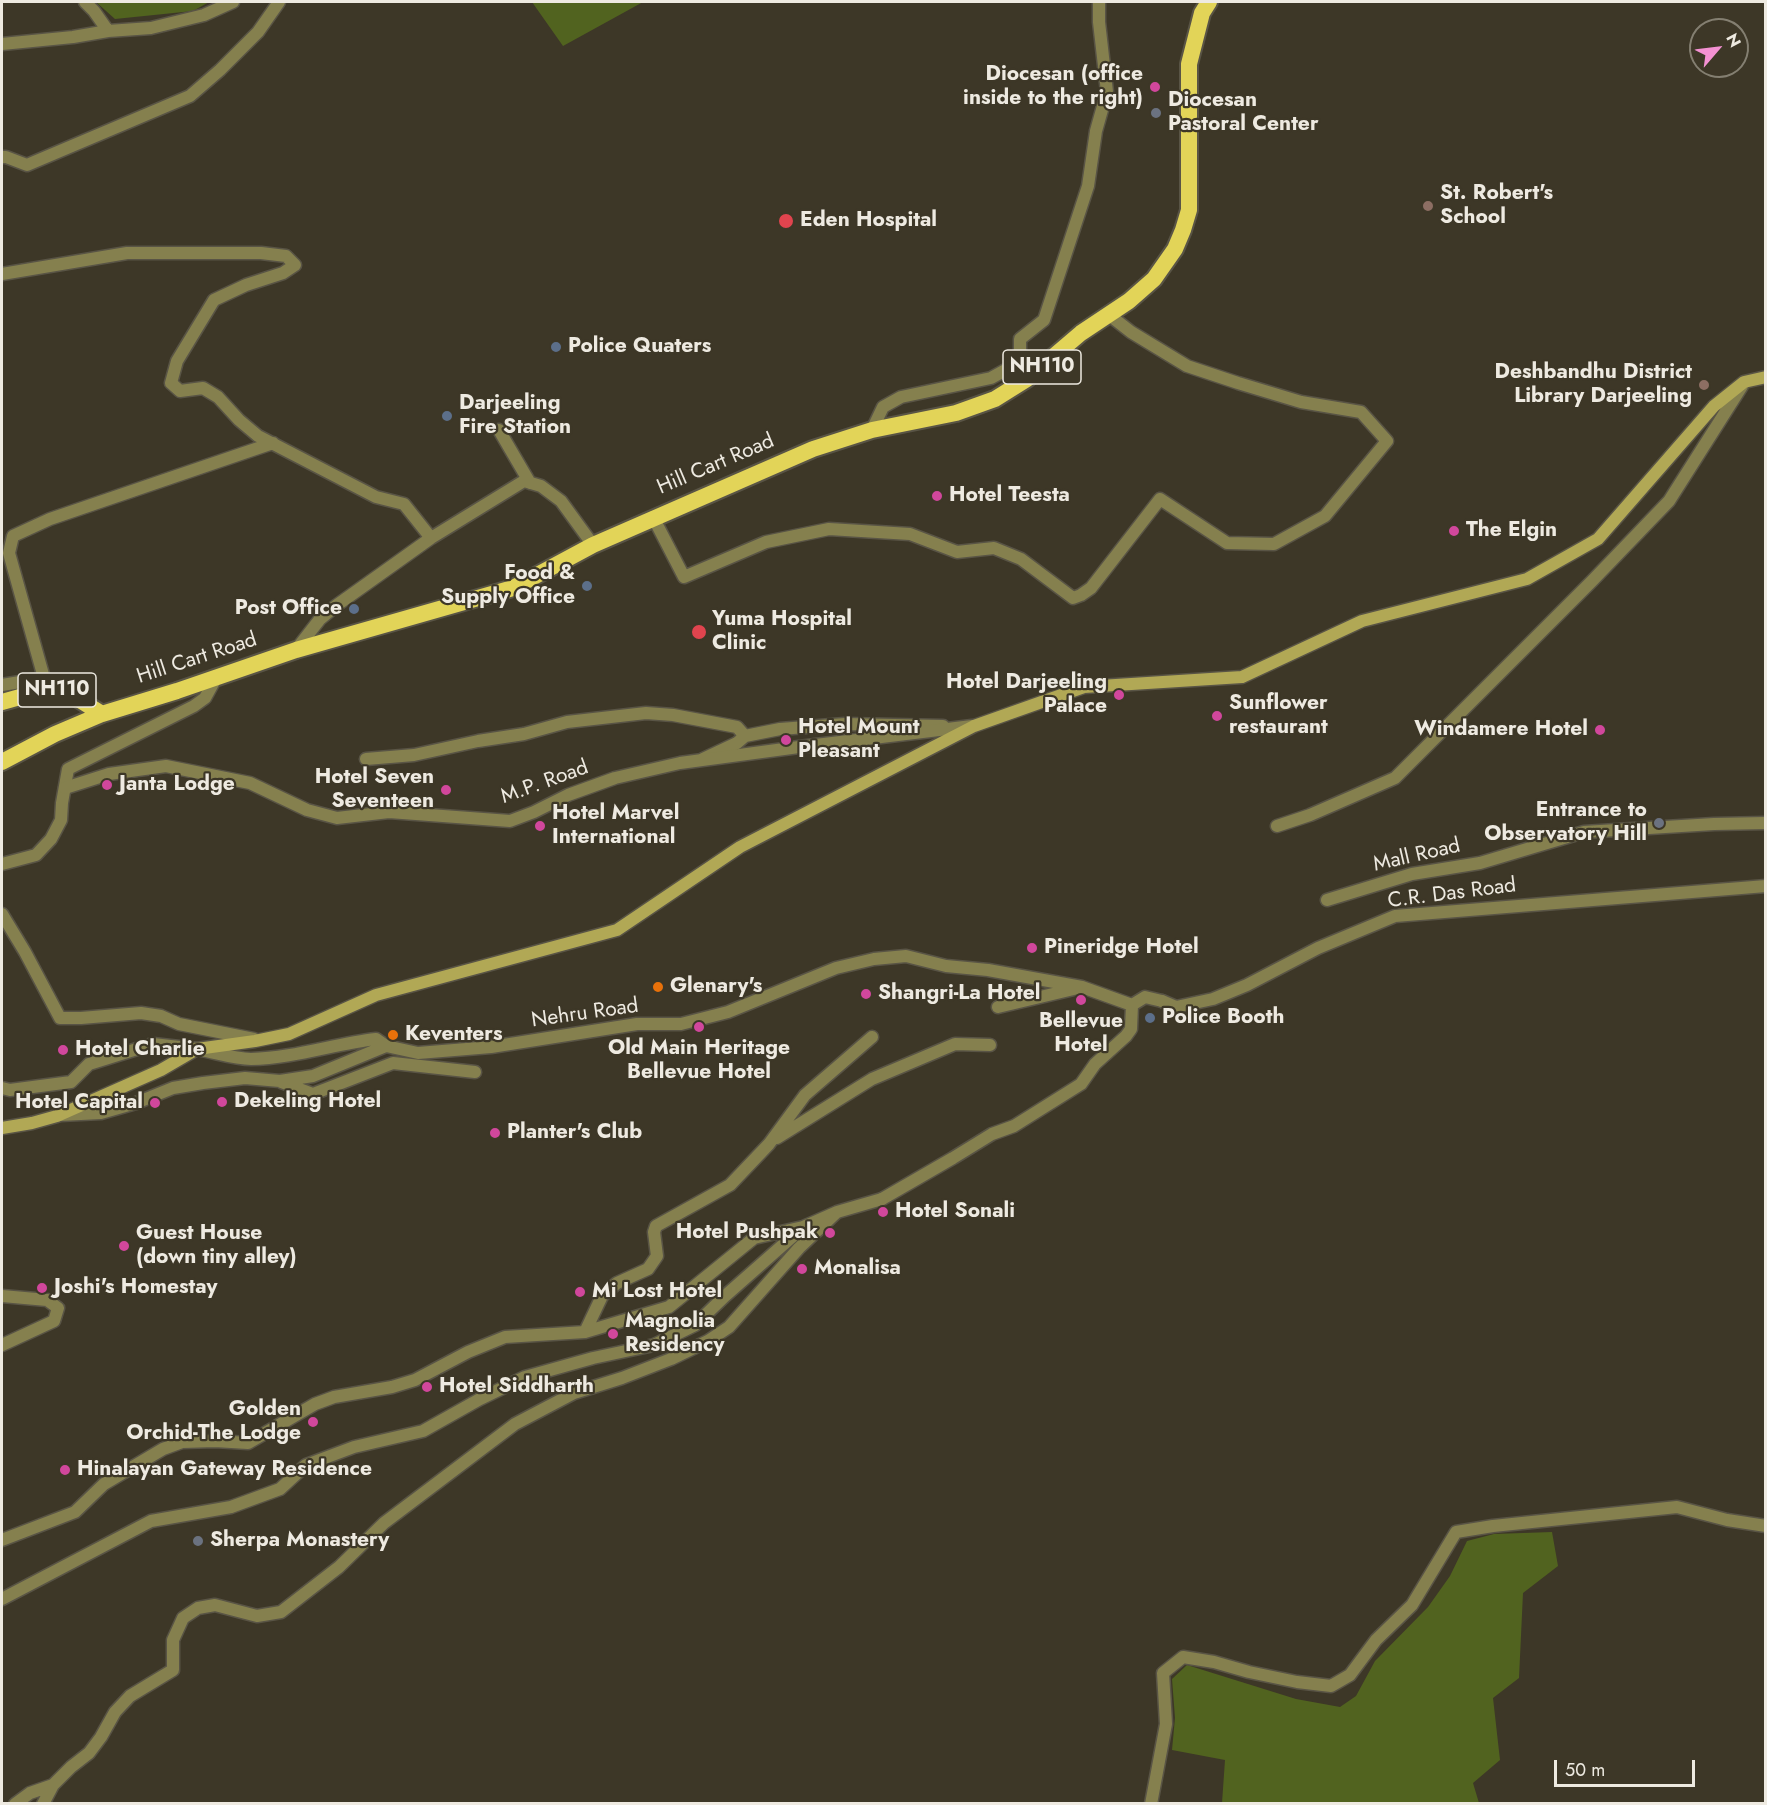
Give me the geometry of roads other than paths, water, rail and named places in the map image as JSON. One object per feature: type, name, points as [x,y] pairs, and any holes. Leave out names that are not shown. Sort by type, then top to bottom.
[{"type":"highway","name":"Hill Cart Road","points":[[2,762],[55,734],[105,713],[296,650],[513,588],[593,545],[804,452],[872,430],[956,413],[995,399],[1027,379],[1081,333],[1142,290],[1154,279],[1175,249],[1188,210],[1189,64],[1202,13],[1209,2]]},
{"type":"highway","name":"NH110","points":[[2,702],[48,683],[105,713]]},
{"type":"main road","points":[[2,1128],[57,1116],[161,1070],[197,1049],[290,1034],[376,995],[617,930],[740,847],[974,726],[1084,687],[1242,677],[1362,621],[1527,579],[1598,539],[1714,406],[1744,382],[1766,377]]},
{"type":"street","points":[[85,2],[108,31]]},
{"type":"street","points":[[2,44],[162,26],[204,15],[233,2]]},
{"type":"street","points":[[2,157],[27,165],[190,96],[258,32],[279,2]]},
{"type":"street","points":[[872,430],[883,407],[901,397],[991,378],[1020,362],[1020,339],[1044,320],[1088,186],[1095,131],[1107,92],[1099,2]]},
{"type":"street","points":[[2,274],[127,253],[261,253],[286,256],[295,265],[283,273],[246,285],[214,300],[177,361],[171,383],[180,390],[203,388],[218,397],[239,420],[258,436],[376,497],[404,504],[431,537]]},
{"type":"street","points":[[653,517],[684,577],[766,542],[829,529],[909,534],[957,552],[993,548],[1021,559],[1073,598],[1081,596],[1091,588],[1160,498],[1227,543],[1274,544],[1325,516],[1387,441],[1361,412],[1301,402],[1188,366],[1131,332],[1108,314]]},
{"type":"street","points":[[1277,826],[1310,815],[1395,778],[1669,501],[1744,382]]},
{"type":"street","points":[[499,430],[530,483]]},
{"type":"street","points":[[2,685],[48,683],[9,553],[13,536],[50,519],[273,443]]},
{"type":"street","points":[[296,650],[320,619],[431,537],[524,481],[541,486],[561,501],[593,545]]},
{"type":"street","points":[[2,864],[36,855],[51,839],[61,820],[68,769],[194,706],[205,698],[216,678]]},
{"type":"street","points":[[366,759],[414,755],[524,734],[567,722],[646,712],[736,727],[746,736]]},
{"type":"street","points":[[701,760],[737,743],[746,736],[780,729],[845,723],[974,726]]},
{"type":"street","name":"M.P. Road","points":[[65,788],[109,774],[166,766],[250,783],[307,810],[337,818],[389,812],[510,821],[568,795],[615,778],[680,763],[974,726]]},
{"type":"street","name":"Mall Road","points":[[1327,900],[1412,874],[1480,863],[1584,832],[1766,823]]},
{"type":"street","name":"C.R. Das Road","points":[[1132,1005],[1145,997],[1176,1007],[1213,999],[1247,985],[1318,948],[1395,916],[1766,885]]},
{"type":"street","points":[[2,914],[60,1018],[141,1013],[161,1016],[178,1024],[261,1040]]},
{"type":"street","name":"Nehru Road","points":[[2,1088],[10,1090],[71,1082],[89,1064],[153,1044],[250,1059],[309,1052],[376,1039],[386,1046],[418,1053],[491,1047],[637,1024],[681,1024],[728,1012],[836,968],[906,956],[946,966],[988,970],[1082,987],[1132,1005]]},
{"type":"street","points":[[998,1007],[1082,987]]},
{"type":"street","points":[[2,1540],[75,1512],[104,1484],[163,1449],[182,1442],[249,1443],[315,1404],[334,1397],[392,1387],[415,1380],[468,1352],[505,1337],[585,1332],[669,1307],[754,1238],[803,1227],[837,1212],[882,1199],[992,1134],[1014,1126],[1082,1084],[1095,1064],[1131,1029],[1132,1005]]},
{"type":"street","points":[[585,1332],[602,1296],[617,1283],[648,1269],[657,1256],[654,1232],[656,1226],[730,1185],[769,1144],[806,1095],[872,1037]]},
{"type":"street","points":[[769,1144],[872,1078],[955,1044],[990,1046]]},
{"type":"street","points":[[280,1081],[313,1076],[386,1046]]},
{"type":"street","points":[[57,1116],[101,1113],[173,1088],[245,1077],[280,1081],[313,1094],[393,1063],[475,1072]]},
{"type":"street","points":[[43,1803],[53,1785],[89,1753],[115,1712],[130,1696],[173,1670],[173,1640],[183,1618],[198,1608],[215,1605],[257,1616],[282,1612],[339,1567],[384,1523],[516,1424],[574,1393],[671,1359],[708,1341],[729,1327],[799,1248],[837,1212]]},
{"type":"street","points":[[2,1599],[151,1521],[231,1507],[280,1489],[306,1466],[354,1447],[423,1431],[525,1377],[593,1358],[654,1345],[695,1325],[803,1227]]},
{"type":"street","points":[[2,1296],[47,1300],[58,1308],[54,1321],[2,1345]]},
{"type":"street","points":[[1151,1803],[1166,1724],[1163,1673],[1183,1657],[1297,1682],[1331,1686],[1350,1675],[1376,1640],[1412,1605],[1456,1532],[1493,1526],[1677,1507],[1727,1520],[1766,1526]]},
{"type":"street","points":[[15,1803],[30,1793],[53,1785]]},
{"type":"place","name":"Diocesan (office inside to the right)","points":[[1155,87]]},
{"type":"place","name":"Diocesan Pastoral Center","points":[[1156,113]]},
{"type":"place","name":"St. Robert's School","points":[[1428,206]]},
{"type":"place","name":"Eden Hospital","points":[[786,221]]},
{"type":"place","name":"Police Quaters","points":[[556,347]]},
{"type":"place","name":"Deshbandhu District Library Darjeeling","points":[[1704,385]]},
{"type":"place","name":"Darjeeling Fire Station","points":[[447,416]]},
{"type":"place","name":"Hotel Teesta","points":[[937,496]]},
{"type":"place","name":"The Elgin","points":[[1454,531]]},
{"type":"place","name":"Food & Supply Office","points":[[587,586]]},
{"type":"place","name":"Post Office","points":[[354,609]]},
{"type":"place","name":"Yuma Hospital Clinic","points":[[699,632]]},
{"type":"place","name":"Hotel Darjeeling Palace","points":[[1119,695]]},
{"type":"place","name":"Sunflower restaurant","points":[[1217,716]]},
{"type":"place","name":"Windamere Hotel","points":[[1600,730]]},
{"type":"place","name":"Hotel Mount Pleasant","points":[[786,740]]},
{"type":"place","name":"Janta Lodge","points":[[107,785]]},
{"type":"place","name":"Hotel Seven Seventeen","points":[[446,790]]},
{"type":"place","name":"Entrance to Observatory Hill","points":[[1659,823]]},
{"type":"place","name":"Hotel Marvel International","points":[[540,826]]},
{"type":"place","name":"Pineridge Hotel","points":[[1032,948]]},
{"type":"place","name":"Glenary's","points":[[658,987]]},
{"type":"place","name":"Shangri-La Hotel","points":[[866,994]]},
{"type":"place","name":"Bellevue Hotel","points":[[1081,1000]]},
{"type":"place","name":"Police Booth","points":[[1150,1018]]},
{"type":"place","name":"Old Main Heritage Bellevue Hotel","points":[[699,1027]]},
{"type":"place","name":"Keventers","points":[[393,1035]]},
{"type":"place","name":"Hotel Charlie","points":[[63,1050]]},
{"type":"place","name":"Dekeling Hotel","points":[[222,1102]]},
{"type":"place","name":"Hotel Capital","points":[[155,1103]]},
{"type":"place","name":"Planter's Club","points":[[495,1133]]},
{"type":"place","name":"Hotel Sonali","points":[[883,1212]]},
{"type":"place","name":"Hotel Pushpak","points":[[830,1233]]},
{"type":"place","name":"Guest House (down tiny alley)","points":[[124,1246]]},
{"type":"place","name":"Monalisa","points":[[802,1269]]},
{"type":"place","name":"Joshi's Homestay","points":[[42,1288]]},
{"type":"place","name":"Mi Lost Hotel","points":[[580,1292]]},
{"type":"place","name":"Magnolia Residency","points":[[613,1334]]},
{"type":"place","name":"Hotel Siddharth","points":[[427,1387]]},
{"type":"place","name":"Golden Orchid-The Lodge","points":[[313,1422]]},
{"type":"place","name":"Hinalayan Gateway Residence","points":[[65,1470]]},
{"type":"place","name":"Sherpa Monastery","points":[[198,1541]]}]
